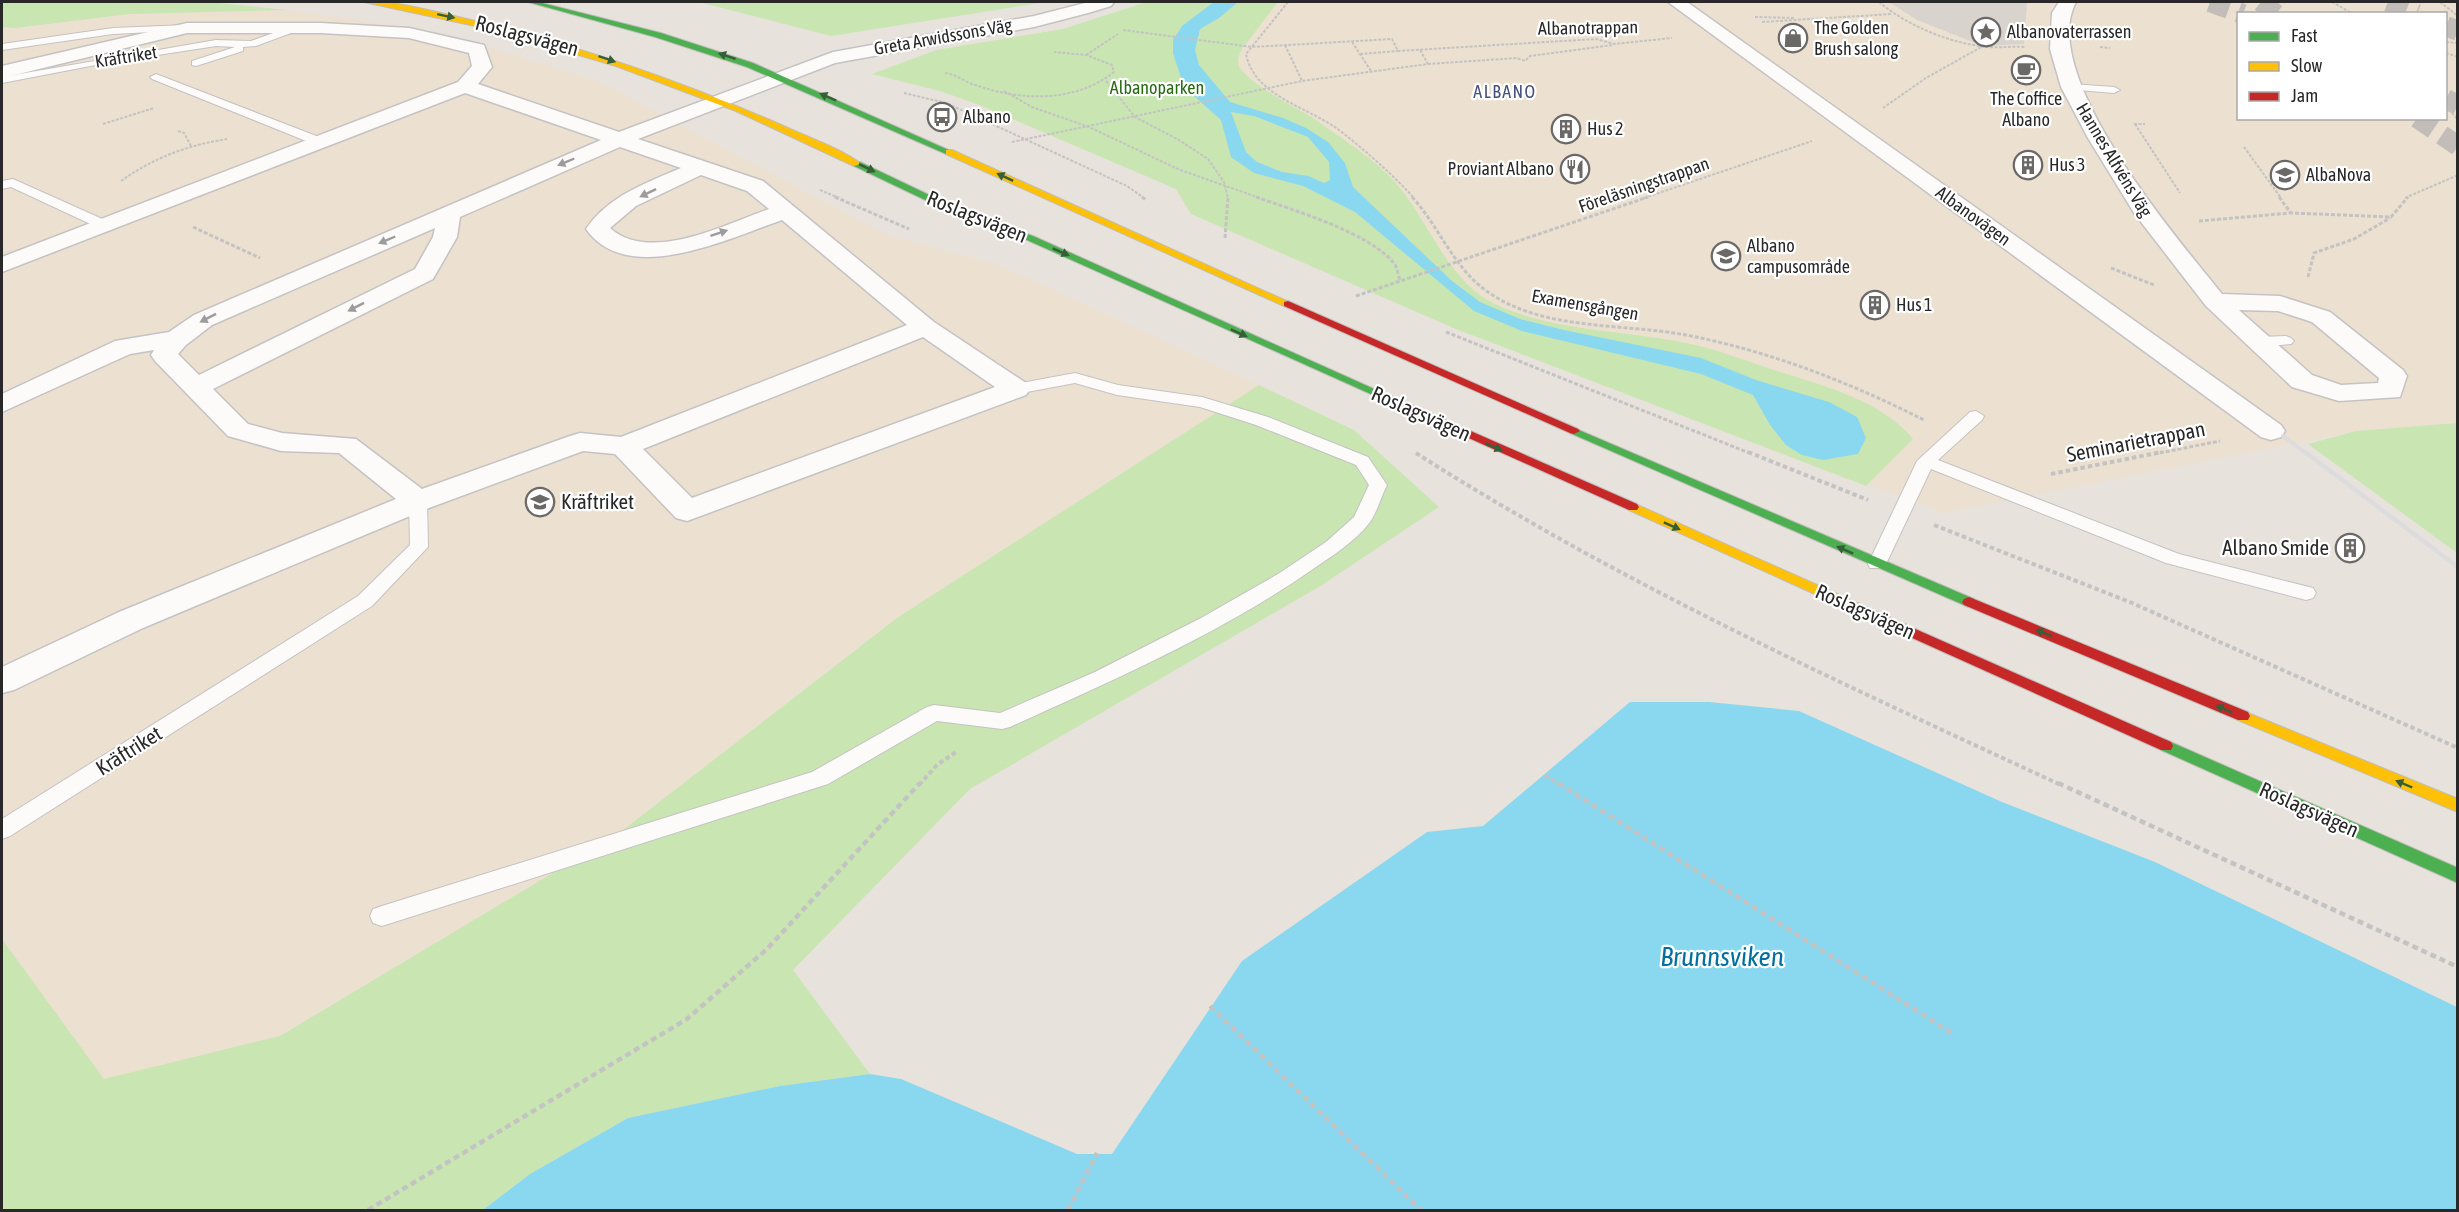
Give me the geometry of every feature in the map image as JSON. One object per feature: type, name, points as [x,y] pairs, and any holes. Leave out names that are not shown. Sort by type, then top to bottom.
[{"type":"main road","name":"Roslagsvägen","points":[[368,2],[510,30],[584,51],[718,100],[772,123],[967,216],[1030,238],[2457,876]]},
{"type":"main road","name":"Roslagsvägen","points":[[532,2],[642,30],[730,57],[782,77],[1314,316],[1877,564],[2457,806]]},
{"type":"street","name":"Greta Arwidssons Väg","points":[[620,139],[838,56],[1032,21],[1105,2]]},
{"type":"street","name":"Albanovägen","points":[[1676,2],[2271,430]]},
{"type":"street","name":"Hannes Alfvéns Väg","points":[[2067,2],[2061,13],[2059,47],[2071,87],[2098,138],[2145,213],[2215,301],[2273,342],[2302,381],[2339,393],[2390,391],[2393,376],[2321,316],[2280,304],[2215,301]]},
{"type":"street","name":"Kräftriket","points":[[2,72],[187,28],[295,28],[409,33],[477,49],[482,67],[465,86]]},
{"type":"street","points":[[2,265],[465,86],[755,186],[925,327],[1016,389]]},
{"type":"street","points":[[418,501],[346,445],[281,442],[238,430],[164,355],[177,339],[203,320],[620,139]]},
{"type":"street","points":[[701,167],[620,206],[602,218],[598,229],[609,241],[637,250],[673,248],[787,211]]},
{"type":"street","points":[[195,388],[424,273],[445,237],[449,213]]},
{"type":"street","points":[[2,681],[131,620],[418,501],[579,442],[624,446],[925,327]]},
{"type":"street","points":[[2,404],[124,347],[177,339]]},
{"type":"street","points":[[624,446],[687,511],[1016,389]]},
{"type":"lane","name":"Kräftriket","points":[[2,47],[113,31],[187,28]]},
{"type":"lane","name":"Kräftriket","points":[[196,63],[295,28]]},
{"type":"lane","name":"Kräftriket","points":[[2,80],[106,60],[216,43],[252,45]]},
{"type":"lane","name":"Kräftriket","points":[[156,77],[320,142]]},
{"type":"lane","points":[[2071,87],[2114,90]]},
{"type":"lane","points":[[2,185],[13,183],[104,225]]},
{"type":"lane","points":[[382,916],[820,778],[934,713],[1002,721],[1102,677],[1187,634],[1285,579],[1333,546],[1362,520],[1378,485],[1362,461],[1262,421],[1202,402],[1117,390],[1075,378],[1016,389]]},
{"type":"lane","points":[[1877,564],[1926,461],[1976,416]]},
{"type":"lane","points":[[1926,461],[2173,559],[2306,593]]},
{"type":"lane","name":"Kräftriket","points":[[2,830],[365,601],[419,547],[418,501]]},
{"type":"path","points":[[1252,47],[1288,2]]},
{"type":"path","points":[[1879,2],[1892,14],[1935,32],[1983,46],[2059,47]]},
{"type":"path","points":[[2332,2],[2350,12]]},
{"type":"path","points":[[2440,2],[2457,16]]},
{"type":"path","points":[[1760,22],[1892,14]]},
{"type":"path","points":[[1774,16],[1799,20]]},
{"type":"path","points":[[1086,55],[1125,30]]},
{"type":"path","name":"Albanotrappan","points":[[1360,54],[1596,39],[1614,44],[1720,33]]},
{"type":"path","name":"Albanotrappan","points":[[1162,35],[1252,47],[1392,39],[1398,51]]},
{"type":"path","points":[[2100,37],[2100,47],[2114,90],[2186,202]]},
{"type":"path","points":[[1352,42],[1372,71]]},
{"type":"path","points":[[1009,143],[1302,81],[1428,64],[1517,58],[1525,61],[1530,56],[1614,44]]},
{"type":"path","points":[[1285,45],[1302,81]]},
{"type":"path","points":[[1882,109],[1926,78],[1983,46]]},
{"type":"path","name":"Examensgången","points":[[1252,47],[1246,54],[1246,59],[1254,74],[1267,88],[1332,125],[1400,182],[1444,237],[1455,261],[1480,288],[1521,308],[1543,314],[1687,336],[1734,348],[1872,393],[1953,435]]},
{"type":"path","points":[[2100,47],[2110,48]]},
{"type":"path","points":[[1420,50],[1428,64]]},
{"type":"path","points":[[953,73],[971,84],[1004,91],[1049,95],[1073,93],[1106,81],[1114,72],[1112,65],[1086,55],[1049,52]]},
{"type":"path","points":[[1106,81],[1135,117],[1175,137],[1216,165],[1228,185],[1231,209],[1225,240],[1215,236]]},
{"type":"path","points":[[1004,91],[1050,114],[1089,127],[1180,170],[1228,185],[1327,222],[1375,247],[1395,264],[1400,280]]},
{"type":"path","points":[[902,93],[946,103],[1026,139],[1127,186],[1155,207]]},
{"type":"path","points":[[2447,108],[2457,120]]},
{"type":"path","points":[[2134,124],[2145,124]]},
{"type":"path","name":"Föreläsningstrappan","points":[[1355,296],[1455,261],[1613,211],[1851,128]]},
{"type":"path","points":[[178,131],[184,134],[191,147]]},
{"type":"path","points":[[2244,147],[2291,213]]},
{"type":"path","points":[[2301,310],[2314,253],[2354,239],[2391,217],[2405,198],[2457,175]]},
{"type":"path","points":[[151,207],[301,277]]},
{"type":"path","points":[[2199,221],[2291,213],[2391,217]]},
{"type":"path","points":[[1355,296],[1366,300]]},
{"type":"path","points":[[1444,331],[1900,512],[2010,553],[2230,643],[2457,748]]},
{"type":"path","name":"Seminarietrappan","points":[[2018,497],[2027,478],[2271,430]]},
{"type":"path","points":[[1410,450],[1473,492],[1634,581],[1802,665],[2457,967]]},
{"type":"path","points":[[368,1210],[687,1019],[767,949],[937,765],[1002,721]]},
{"type":"path","points":[[1545,775],[1955,1035]]},
{"type":"path","points":[[1210,1006],[1421,1210]]},
{"type":"path","points":[[1068,1210],[1097,1154]]},
{"type":"shaded area","name":"Albano campusområde","points":[[1147,2],[2457,2],[2457,423],[2356,431],[1944,513],[1456,329],[1191,214],[1176,189],[982,106],[940,91],[872,74],[936,50],[1063,29]]},
{"type":"shaded area","name":"Albanovaterrassen","points":[[1889,2],[2027,2],[2024,44],[1983,46],[1917,20]]},
{"type":"shaded area","name":"Kräftriket","points":[[287,10],[385,24],[476,43],[600,82],[887,235],[997,264],[1259,385],[897,618],[618,834],[280,1036],[104,1079],[2,939],[2,27],[15,28],[130,14]]},
{"type":"green space","points":[[2,2],[209,2],[287,10],[130,14],[15,28],[2,27]]},
{"type":"green space","points":[[698,2],[1046,2],[831,36]]},
{"type":"green space","name":"Albanoparken","points":[[1147,2],[1278,2],[1242,49],[1238,62],[1244,73],[1262,87],[1319,122],[1384,171],[1414,207],[1454,270],[1480,295],[1495,304],[1517,313],[1563,325],[1681,342],[1725,354],[1846,394],[1882,413],[1913,439],[1866,486],[1456,329],[1191,214],[1176,189],[982,106],[940,91],[872,74],[936,50],[1063,29]]},
{"type":"green space","points":[[1259,385],[1354,430],[1439,507],[1322,585],[970,789],[793,970],[870,1074],[780,1086],[628,1118],[530,1174],[483,1210],[2,1210],[2,939],[104,1079],[280,1036],[618,834],[897,618]]},
{"type":"green space","points":[[2457,423],[2457,553],[2308,444],[2356,431]]},
{"type":"water","points":[[1214,2],[1238,2],[1219,18],[1200,29],[1195,50],[1199,65],[1230,102],[1283,118],[1306,128],[1328,142],[1345,163],[1353,187],[1452,281],[1480,302],[1520,319],[1701,358],[1756,380],[1829,402],[1857,417],[1866,438],[1858,454],[1823,460],[1802,455],[1786,445],[1770,425],[1753,395],[1701,374],[1522,331],[1474,311],[1355,212],[1303,186],[1254,173],[1231,157],[1221,120],[1184,87],[1173,53],[1173,40],[1182,26]],"holes":[[[1231,112],[1254,116],[1308,137],[1329,162],[1330,180],[1324,183],[1308,176],[1282,172],[1257,162],[1246,152]]]},
{"type":"water","name":"Brunnsviken","points":[[1630,702],[1709,702],[1799,711],[2002,802],[2155,862],[2457,1007],[2457,1210],[483,1210],[530,1174],[628,1118],[780,1086],[870,1074],[901,1079],[1077,1154],[1112,1154],[1242,961],[1427,832],[1483,826]]},
{"type":"tunnel","points":[[2210,2],[2238,12]]},
{"type":"tunnel","points":[[2261,2],[2274,12]]},
{"type":"tunnel","points":[[2388,2],[2412,12]]},
{"type":"tunnel","points":[[2447,26],[2458,31]]},
{"type":"tunnel","points":[[2447,100],[2458,105]]},
{"type":"tunnel","points":[[2420,120],[2458,146]]},
{"type":"railway","points":[[2283,436],[2307,454]]},
{"type":"railway","points":[[2305,452],[2458,567]]},
{"type":"traffic: fast","points":[[532,2],[658,35],[750,65],[949,152]]},
{"type":"traffic: fast","points":[[857,164],[966,216],[1030,238],[1377,393]]},
{"type":"traffic: fast","points":[[1574,431],[1969,602]]},
{"type":"traffic: fast","points":[[2166,746],[2458,876]]},
{"type":"traffic: slow","points":[[368,2],[495,28],[619,64],[739,110],[857,164]]},
{"type":"traffic: slow","points":[[949,152],[1288,304]]},
{"type":"traffic: slow","points":[[1633,507],[1904,629]]},
{"type":"traffic: slow","points":[[2243,716],[2458,806]]},
{"type":"traffic: jam","points":[[1288,304],[1574,431]]},
{"type":"traffic: jam","points":[[1377,393],[1633,507]]},
{"type":"traffic: jam","points":[[1969,602],[2243,716]]},
{"type":"traffic: jam","points":[[1904,629],[2166,746]]},
{"type":"place","name":"Albanovaterrassen","points":[[1986,32]]},
{"type":"place","name":"The Golden Brush salong","points":[[1793,38]]},
{"type":"place","name":"The Coffice Albano","points":[[2026,70]]},
{"type":"place","name":"Albano","points":[[942,117]]},
{"type":"place","name":"Hus 2","points":[[1566,129]]},
{"type":"place","name":"Hus 3","points":[[2028,165]]},
{"type":"place","name":"Proviant Albano","points":[[1575,169]]},
{"type":"place","name":"AlbaNova","points":[[2285,175]]},
{"type":"place","name":"Albano campusområde","points":[[1726,256]]},
{"type":"place","name":"Hus 1","points":[[1875,305]]},
{"type":"place","name":"Kräftriket","points":[[540,502]]},
{"type":"place","name":"Albano Smide","points":[[2350,548]]},
{"type":"district","name":"ALBANO","points":[[1505,92]]}]
